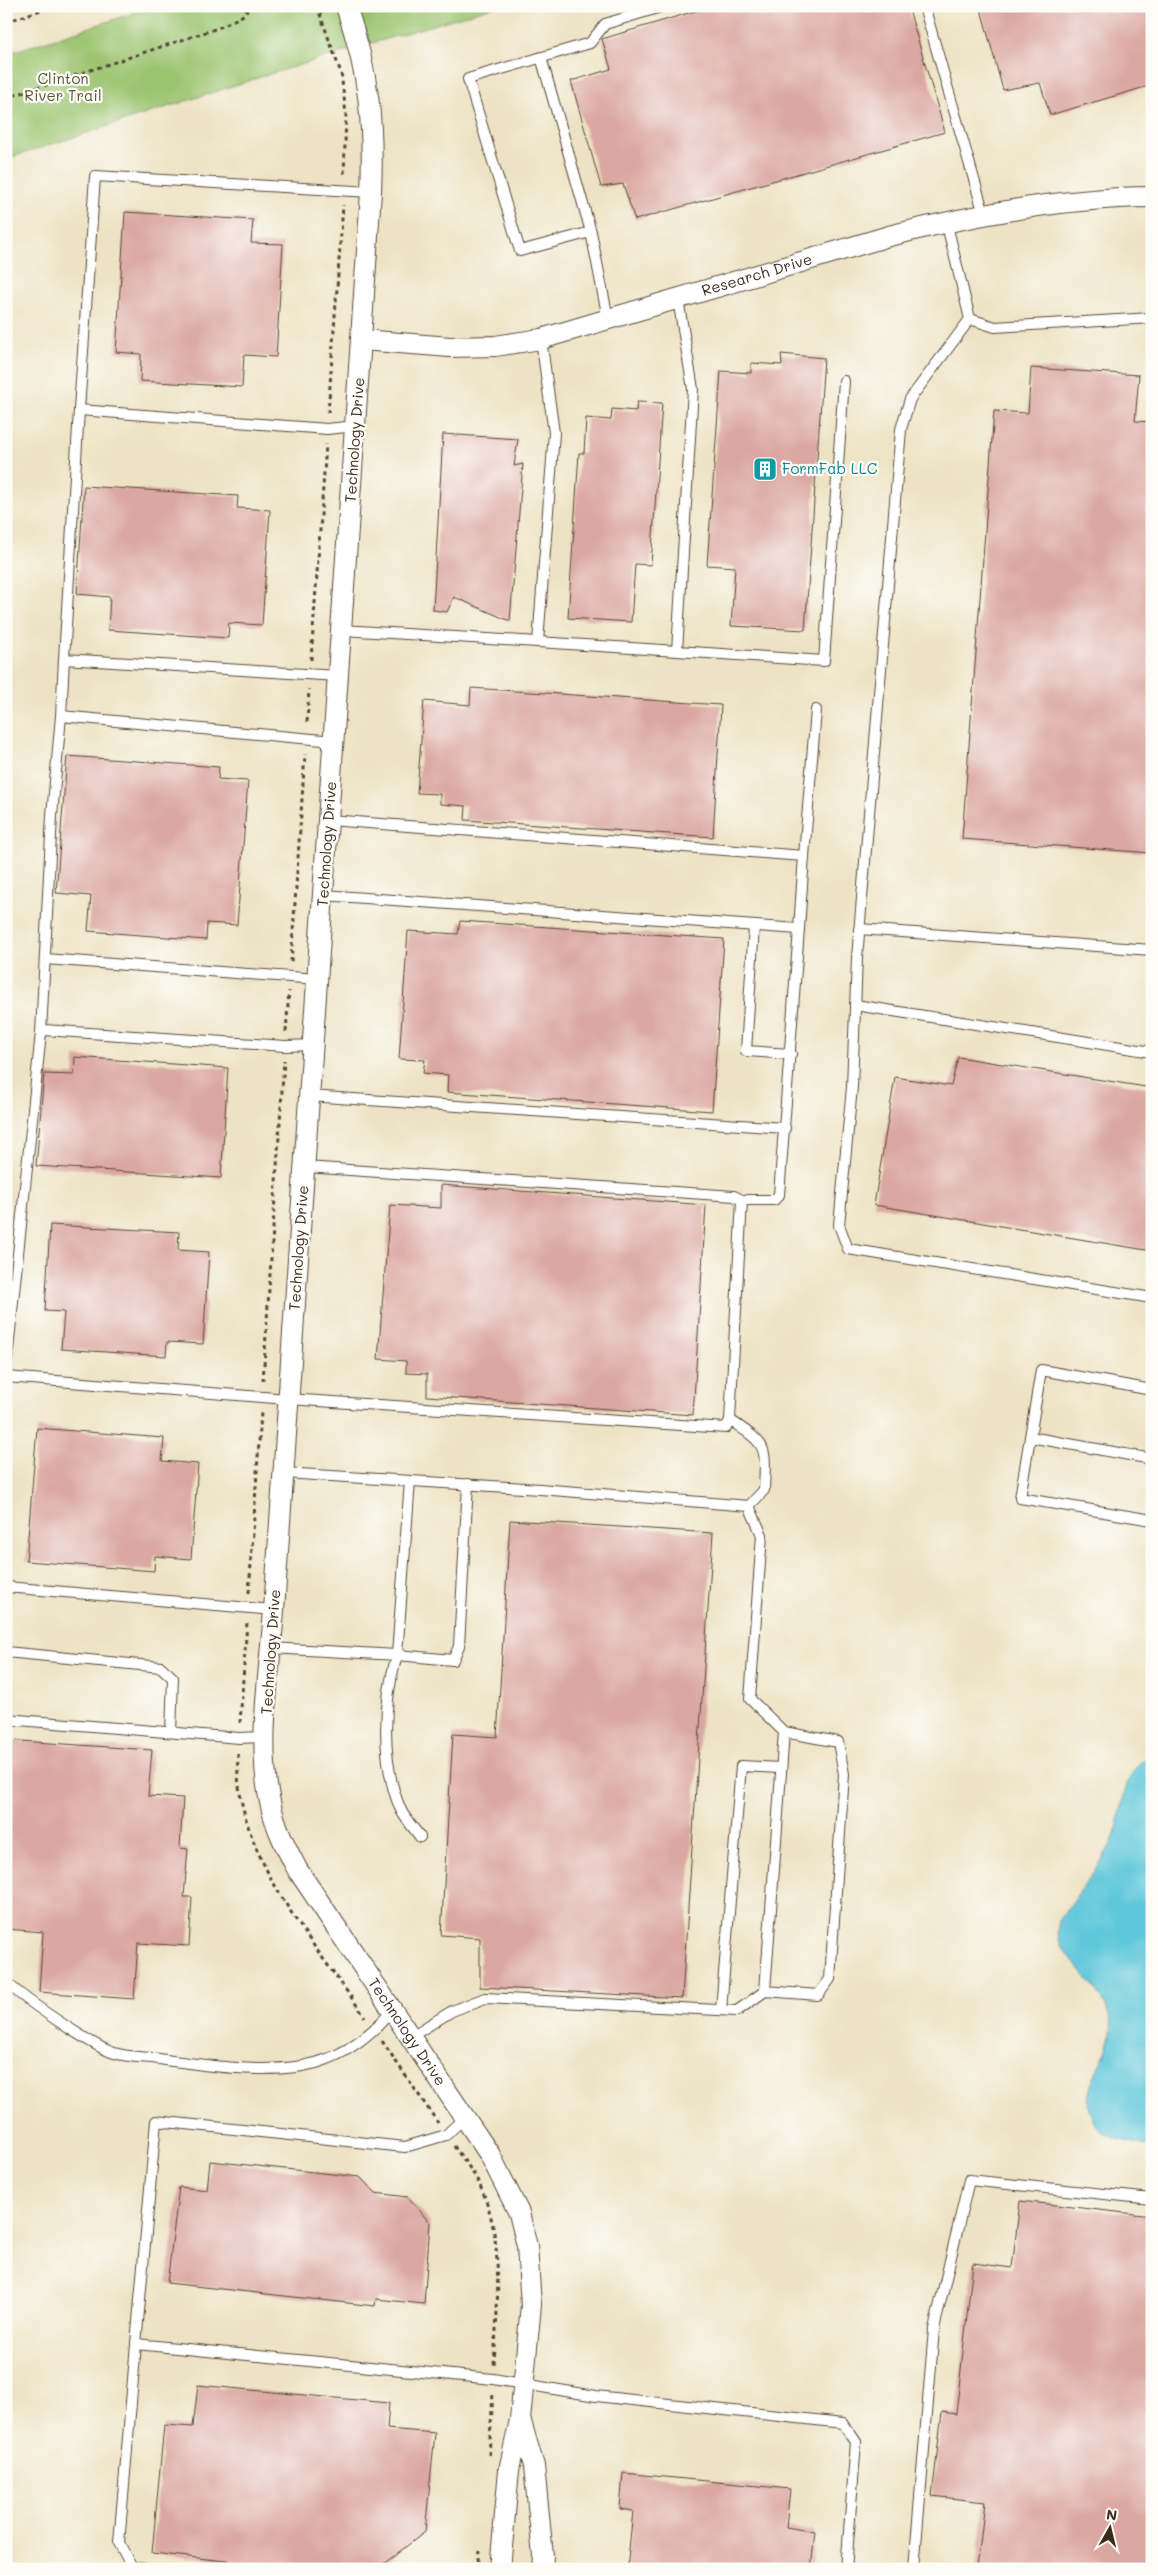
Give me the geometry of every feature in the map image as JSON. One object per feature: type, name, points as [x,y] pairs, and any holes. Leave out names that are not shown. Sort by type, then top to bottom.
[{"type":"street","name":"Technology Drive","points":[[346,6],[358,40],[372,111],[372,192],[271,1648],[265,1737],[265,1770],[270,1802],[283,1843],[297,1870],[465,2117],[508,2186],[519,2213],[528,2246],[531,2305],[520,2420],[509,2470],[500,2569]]},
{"type":"street","name":"Research Drive","points":[[362,340],[450,347],[494,346],[542,339],[889,236],[946,222],[984,214],[1058,203],[1152,197]]},
{"type":"street","name":"Technology Drive","points":[[520,2420],[534,2466],[543,2556],[542,2569]]},
{"type":"lane","points":[[591,232],[520,251],[468,79],[590,43],[605,24],[664,6]]},
{"type":"lane","points":[[924,6],[984,214]]},
{"type":"lane","points":[[541,57],[591,232],[608,319]]},
{"type":"lane","points":[[6,1370],[41,1033],[52,815],[61,716],[79,410],[96,176],[372,192]]},
{"type":"lane","points":[[946,222],[970,319]]},
{"type":"lane","points":[[677,651],[693,389],[678,299]]},
{"type":"lane","points":[[970,319],[995,327],[1152,318]]},
{"type":"lane","points":[[970,319],[910,399],[901,428],[859,929],[852,1087],[839,1225],[848,1249],[1152,1298]]},
{"type":"lane","points":[[538,642],[554,433],[542,339]]},
{"type":"lane","points":[[342,630],[824,661],[844,381]]},
{"type":"lane","points":[[79,410],[327,429],[356,426]]},
{"type":"lane","points":[[64,659],[338,676]]},
{"type":"lane","points":[[305,1167],[734,1196],[742,1200],[774,1200],[779,1194],[785,1128],[816,710]]},
{"type":"lane","points":[[61,716],[334,741]]},
{"type":"lane","points":[[329,820],[804,856]]},
{"type":"lane","points":[[323,895],[800,929]]},
{"type":"lane","points":[[754,926],[746,1051],[790,1054]]},
{"type":"lane","points":[[859,929],[1152,950]]},
{"type":"lane","points":[[45,959],[318,979]]},
{"type":"lane","points":[[855,1005],[1152,1052]]},
{"type":"lane","points":[[41,1033],[44,1030],[285,1046],[313,1045]]},
{"type":"lane","points":[[309,1096],[785,1128]]},
{"type":"lane","points":[[6,1376],[288,1399],[726,1428],[730,1420],[742,1200]]},
{"type":"lane","points":[[1152,1390],[1040,1370],[1020,1498],[1152,1520]]},
{"type":"lane","points":[[730,1420],[758,1439],[765,1456],[764,1490],[749,1506]]},
{"type":"lane","points":[[1030,1438],[1152,1459]]},
{"type":"lane","points":[[283,1473],[468,1484],[749,1506]]},
{"type":"lane","points":[[410,1481],[397,1655],[390,1681],[387,1756],[400,1810],[420,1837]]},
{"type":"lane","points":[[271,1648],[453,1660],[459,1646],[468,1484]]},
{"type":"lane","points":[[410,2038],[452,2010],[485,1998],[737,2011],[765,1991],[818,1995],[830,1979],[844,1774],[838,1742],[784,1732],[750,1699],[762,1535],[749,1506]]},
{"type":"lane","points":[[6,1587],[274,1610]]},
{"type":"lane","points":[[6,1652],[161,1667],[172,1678],[171,1732]]},
{"type":"lane","points":[[6,1719],[239,1738],[265,1737]]},
{"type":"lane","points":[[765,1991],[784,1732]]},
{"type":"lane","points":[[721,2010],[741,1766],[781,1768]]},
{"type":"lane","points":[[6,1982],[75,2031],[114,2053],[196,2065],[288,2069],[322,2061],[351,2047],[374,2030],[392,2011]]},
{"type":"lane","points":[[145,2569],[132,2567],[119,2543],[156,2121],[405,2147],[446,2135],[465,2117]]},
{"type":"lane","points":[[914,2569],[934,2329],[968,2180],[1152,2199]]},
{"type":"lane","points":[[136,2344],[494,2379],[596,2396],[843,2423],[856,2442],[846,2569]]},
{"type":"path","points":[[6,22],[53,6]]},
{"type":"path","points":[[6,98],[218,28],[242,16],[251,6]]},
{"type":"path","points":[[317,6],[340,73],[346,114],[344,190],[238,1762],[243,1806],[254,1846],[272,1882],[476,2179],[488,2211],[498,2253],[494,2379],[488,2463]]},
{"type":"path","points":[[477,2569],[480,2540]]},
{"type":"green space","name":"Clinton River Trail","points":[[156,6],[496,6],[270,74],[6,159],[6,54]]},
{"type":"water","points":[[1152,1752],[1152,2147],[1110,2136],[1092,2118],[1088,2105],[1089,2092],[1109,2042],[1111,2030],[1110,2016],[1099,1994],[1065,1951],[1057,1932],[1059,1921],[1111,1844],[1116,1832],[1127,1784],[1141,1762]]},
{"type":"building","points":[[712,6],[908,6],[945,132],[635,220],[623,184],[601,187],[571,81],[611,69],[602,39]]},
{"type":"building","points":[[980,6],[1152,6],[1152,85],[1050,115],[1040,83],[1003,90]]},
{"type":"building","points":[[125,212],[253,220],[251,243],[283,244],[276,357],[244,355],[242,387],[140,381],[141,354],[116,352]]},
{"type":"building","name":"FormFab LLC","points":[[781,354],[824,358],[805,630],[731,626],[735,567],[707,565],[721,371],[751,373],[751,363],[782,365]]},
{"type":"building","points":[[1031,368],[1139,375],[1135,421],[1152,422],[1152,853],[962,839],[994,411],[1028,413]]},
{"type":"building","points":[[637,402],[662,403],[651,565],[635,564],[631,622],[568,618],[579,453],[584,453],[586,418],[611,420],[612,409],[636,411]]},
{"type":"building","points":[[443,434],[518,439],[514,466],[523,464],[510,621],[454,597],[447,612],[433,610]]},
{"type":"building","points":[[84,486],[238,496],[237,508],[270,510],[262,625],[229,623],[228,638],[108,630],[110,597],[77,594]]},
{"type":"building","points":[[471,688],[721,705],[713,837],[465,820],[466,806],[440,804],[440,794],[417,793],[424,701],[470,705]]},
{"type":"building","points":[[67,756],[219,767],[218,779],[248,781],[237,925],[207,923],[206,940],[88,931],[91,896],[56,893]]},
{"type":"building","points":[[460,921],[724,939],[712,1111],[447,1092],[448,1075],[423,1073],[425,1060],[399,1059],[408,931],[458,934]]},
{"type":"building","points":[[75,1057],[228,1068],[221,1178],[36,1166],[44,1074],[74,1075]]},
{"type":"building","points":[[958,1057],[1152,1088],[1152,1251],[874,1205],[895,1077],[951,1086]]},
{"type":"building","points":[[441,1185],[706,1205],[693,1415],[427,1396],[427,1374],[406,1373],[406,1361],[378,1359],[390,1205],[441,1208]]},
{"type":"building","points":[[50,1225],[179,1232],[178,1250],[209,1252],[203,1344],[167,1342],[166,1356],[61,1349],[64,1312],[45,1311]]},
{"type":"building","points":[[37,1428],[164,1438],[162,1461],[198,1464],[191,1559],[155,1556],[154,1571],[26,1561]]},
{"type":"building","points":[[510,1520],[713,1533],[682,1998],[480,1987],[480,1938],[441,1935],[453,1734],[497,1737]]},
{"type":"building","points":[[6,1740],[152,1750],[148,1796],[183,1798],[180,1848],[188,1849],[184,1897],[192,1897],[189,1946],[138,1943],[134,1999],[39,1992],[43,1932],[6,1929]]},
{"type":"building","points":[[210,2161],[360,2177],[375,2193],[408,2197],[430,2223],[424,2304],[376,2299],[375,2306],[167,2283],[179,2187],[207,2190]]},
{"type":"building","points":[[1020,2201],[1152,2216],[1152,2569],[977,2569],[985,2502],[932,2496],[942,2412],[956,2414],[973,2263],[1012,2268]]},
{"type":"building","points":[[198,2385],[389,2403],[387,2429],[435,2433],[425,2532],[377,2569],[300,2569],[152,2553],[164,2425],[193,2427]]},
{"type":"building","points":[[623,2473],[790,2489],[786,2527],[815,2532],[811,2569],[627,2569],[633,2511],[620,2509]]},
{"type":"place","name":"FormFab LLC","points":[[765,469]]}]
